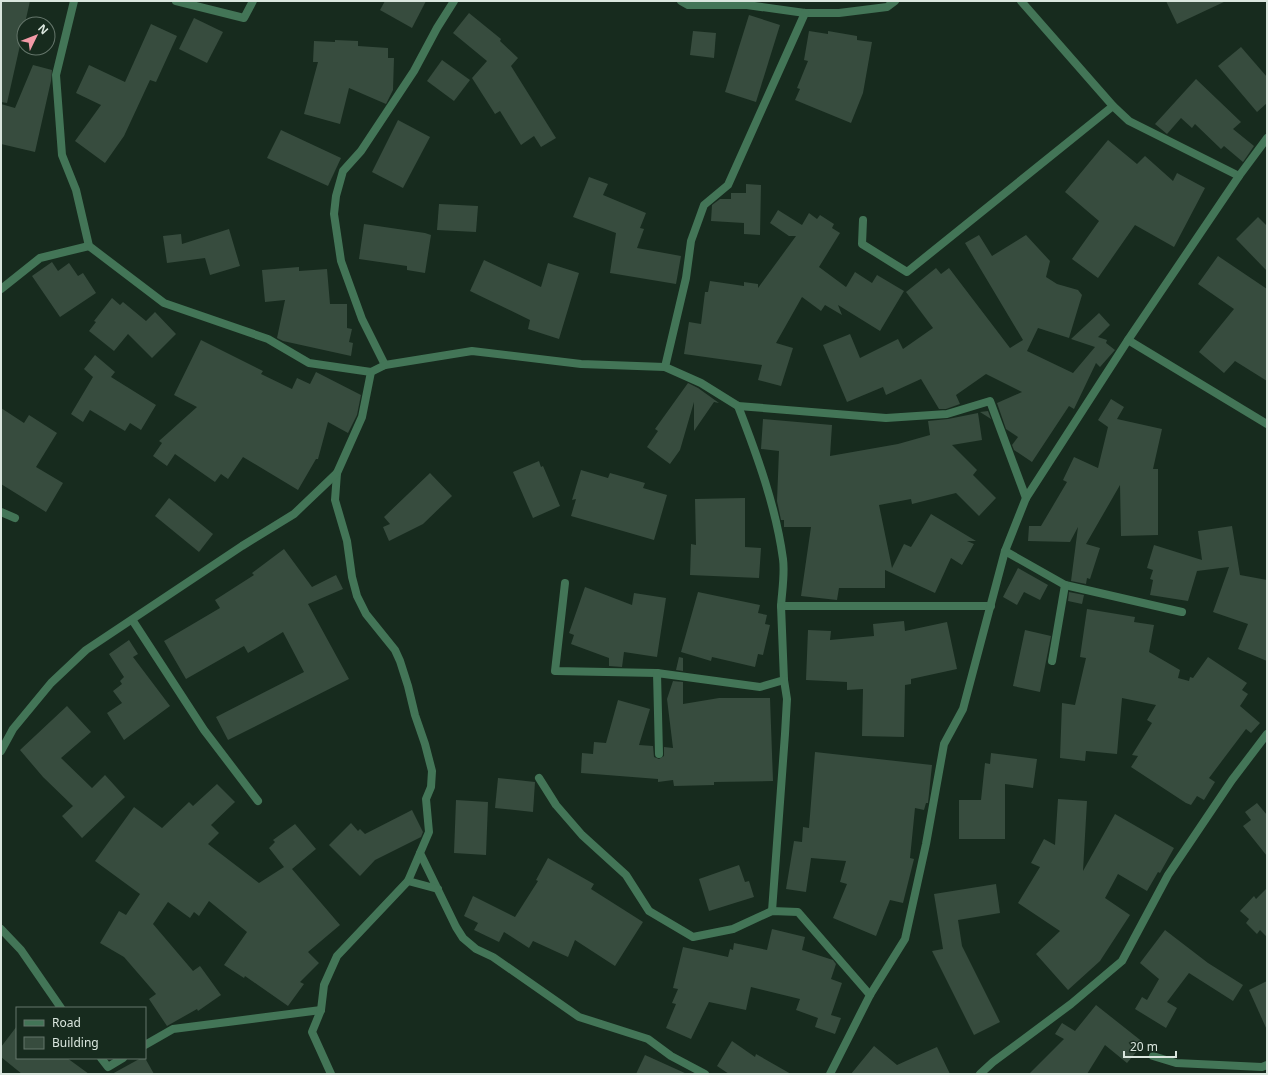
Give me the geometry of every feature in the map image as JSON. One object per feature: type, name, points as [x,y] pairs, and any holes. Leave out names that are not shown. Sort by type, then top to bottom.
[{"type":"street","points":[[74,1],[56,75],[62,155],[76,190],[89,246],[164,303],[268,339],[309,363],[371,372],[385,365],[472,351],[581,364],[665,367],[701,383],[738,406],[886,418],[947,414],[990,401],[1026,498]]},
{"type":"street","points":[[176,1],[244,18],[252,1]]},
{"type":"street","points":[[385,365],[362,319],[341,261],[334,214],[336,196],[343,171],[361,151],[414,71],[437,28],[454,1]]},
{"type":"street","points":[[681,1],[688,5],[748,5],[805,13],[839,12],[887,7],[895,1]]},
{"type":"street","points":[[1021,1],[1113,106],[1129,121],[1239,176]]},
{"type":"street","points":[[665,367],[686,278],[691,241],[704,205],[728,185],[805,13]]},
{"type":"street","points":[[863,220],[862,244],[907,272],[1113,106]]},
{"type":"street","points":[[830,1074],[870,995],[906,939],[926,844],[944,744],[963,709],[1005,551],[1026,498],[1128,340],[1239,176],[1267,138]]},
{"type":"street","points":[[1,289],[40,258],[89,246]]},
{"type":"street","points":[[1128,340],[1267,424]]},
{"type":"street","points":[[331,1074],[312,1032],[321,1010],[324,985],[337,956],[408,881],[430,832],[426,799],[431,787],[432,771],[425,744],[415,715],[408,686],[395,650],[366,614],[357,596],[352,577],[347,541],[335,500],[337,473],[362,417],[371,372]]},
{"type":"street","points":[[738,406],[758,457],[783,561],[781,606],[784,680],[787,699],[772,911]]},
{"type":"street","points":[[1,751],[13,729],[51,683],[86,650],[133,621],[242,546],[294,514],[337,473]]},
{"type":"street","points":[[1,512],[16,518]]},
{"type":"street","points":[[1005,551],[1065,585],[1182,612]]},
{"type":"street","points":[[566,582],[555,671],[656,674],[760,688],[784,680]]},
{"type":"street","points":[[1052,661],[1065,585]]},
{"type":"street","points":[[781,606],[991,606]]},
{"type":"street","points":[[133,621],[204,730],[258,801]]},
{"type":"street","points":[[656,674],[659,754]]},
{"type":"street","points":[[980,1074],[993,1062],[1071,1004],[1122,961],[1168,874],[1232,780],[1267,734]]},
{"type":"street","points":[[539,778],[556,805],[582,835],[626,876],[648,911],[693,937],[733,929],[772,911],[798,912],[870,995]]},
{"type":"street","points":[[420,853],[456,927],[463,938],[476,949],[493,957],[579,1017],[648,1039],[671,1056],[705,1074]]},
{"type":"street","points":[[408,881],[438,889]]},
{"type":"street","points":[[1,929],[21,950],[60,1007]]},
{"type":"street","points":[[146,1044],[173,1029],[321,1010]]},
{"type":"street","points":[[1153,1056],[1176,1063],[1262,1067],[1267,1065]]},
{"type":"street","points":[[102,1059],[108,1067],[121,1059]]},
{"type":"building","points":[[1,1],[30,1],[27,16],[16,16],[16,56],[18,56],[7,103],[1,102]]},
{"type":"building","points":[[385,1],[426,1],[412,28],[380,10]]},
{"type":"building","points":[[1166,1],[1226,1],[1177,24]]},
{"type":"building","points":[[469,13],[501,39],[500,41],[518,58],[511,66],[556,138],[541,147],[534,136],[521,145],[500,111],[495,114],[472,78],[487,61],[453,33]]},
{"type":"building","points":[[749,15],[780,25],[756,102],[725,92]]},
{"type":"building","points":[[194,18],[223,32],[207,63],[179,49]]},
{"type":"building","points":[[151,24],[177,36],[156,82],[150,80],[124,136],[105,163],[75,141],[101,105],[76,93],[89,65],[125,82]]},
{"type":"building","points":[[693,31],[716,33],[714,58],[690,55]]},
{"type":"building","points":[[809,31],[828,34],[828,31],[857,36],[857,40],[872,42],[863,93],[851,123],[795,100],[800,89],[797,88],[808,61],[804,60]]},
{"type":"building","points":[[335,40],[358,41],[358,46],[388,48],[388,58],[394,58],[393,90],[386,104],[349,88],[340,124],[304,114],[318,62],[313,62],[314,41],[335,42]]},
{"type":"building","points":[[1241,47],[1267,77],[1267,103],[1257,112],[1218,66]]},
{"type":"building","points":[[442,60],[470,80],[454,101],[427,81]]},
{"type":"building","points":[[33,65],[52,70],[51,81],[35,152],[1,144],[1,104],[15,108]]},
{"type":"building","points":[[1196,79],[1241,122],[1233,129],[1254,146],[1243,162],[1224,146],[1221,149],[1195,124],[1192,128],[1181,118],[1167,134],[1155,124]]},
{"type":"building","points":[[398,120],[430,137],[403,188],[372,172]]},
{"type":"building","points":[[281,130],[341,158],[328,186],[267,158]]},
{"type":"building","points":[[1108,140],[1137,164],[1145,156],[1173,181],[1177,173],[1205,188],[1174,247],[1135,225],[1098,278],[1072,259],[1099,221],[1065,192]]},
{"type":"building","points":[[589,177],[608,184],[603,195],[646,213],[640,228],[644,229],[637,248],[681,256],[676,284],[610,273],[616,233],[573,217]]},
{"type":"building","points":[[746,184],[761,185],[760,235],[744,234],[744,223],[711,221],[712,205],[720,199],[731,199],[731,193],[746,193]]},
{"type":"building","points":[[439,204],[478,206],[476,232],[437,230]]},
{"type":"building","points":[[778,210],[802,225],[809,213],[817,219],[820,215],[834,224],[832,228],[840,233],[819,267],[846,287],[855,272],[872,283],[877,275],[904,291],[880,331],[838,305],[842,315],[825,305],[821,311],[802,297],[776,343],[793,348],[781,386],[758,380],[762,365],[684,354],[689,322],[701,324],[705,292],[708,292],[710,281],[744,286],[744,282],[758,284],[758,288],[796,236],[789,236],[770,223]]},
{"type":"building","points":[[1258,217],[1267,226],[1267,271],[1236,239]]},
{"type":"building","points":[[364,224],[431,235],[425,273],[407,270],[407,266],[359,259]]},
{"type":"building","points":[[229,229],[240,266],[210,275],[205,258],[167,263],[163,236],[181,234],[182,244]]},
{"type":"building","points":[[979,235],[992,256],[1026,235],[1050,261],[1046,277],[1057,284],[1078,290],[1082,295],[1069,338],[1038,328],[1027,351],[1073,373],[1095,347],[1071,339],[1099,313],[1110,325],[1098,337],[1107,340],[1106,343],[1115,350],[1100,367],[1096,363],[1074,409],[1069,406],[1032,462],[1014,450],[1012,445],[1018,437],[1006,429],[997,403],[1022,392],[986,374],[956,395],[960,404],[946,409],[939,409],[921,379],[886,395],[883,387],[847,402],[823,345],[850,334],[860,358],[898,339],[903,349],[933,328],[906,292],[936,268],[941,274],[949,268],[1010,348],[1023,340],[965,243]]},
{"type":"building","points":[[1218,256],[1267,289],[1267,381],[1235,361],[1224,373],[1199,352],[1234,309],[1198,284]]},
{"type":"building","points":[[484,260],[541,287],[548,263],[579,273],[559,339],[528,329],[530,320],[470,291]]},
{"type":"building","points":[[52,262],[58,271],[69,263],[78,276],[83,273],[96,293],[60,317],[32,276]]},
{"type":"building","points":[[299,267],[299,271],[327,269],[330,304],[347,304],[347,328],[352,329],[349,342],[353,343],[351,356],[283,341],[277,338],[285,300],[265,302],[262,270]]},
{"type":"building","points":[[112,298],[120,305],[123,302],[146,321],[155,312],[176,334],[152,358],[128,334],[114,351],[89,331],[96,322],[94,321]]},
{"type":"building","points":[[201,340],[263,371],[261,374],[292,389],[297,378],[310,384],[316,372],[361,395],[357,415],[348,433],[328,422],[318,459],[316,459],[298,490],[243,457],[228,479],[221,474],[215,482],[175,454],[167,466],[153,456],[162,443],[159,441],[197,407],[174,395]]},
{"type":"building","points":[[95,355],[115,372],[111,377],[156,405],[141,430],[130,423],[125,431],[90,410],[83,422],[71,414],[93,377],[84,369]]},
{"type":"building","points":[[688,383],[698,388],[719,403],[714,402],[694,431],[694,402],[680,450],[670,464],[647,447],[658,431],[655,429]]},
{"type":"building","points":[[1111,399],[1124,407],[1117,419],[1162,429],[1153,469],[1158,469],[1158,535],[1121,536],[1120,485],[1086,544],[1100,548],[1090,579],[1087,578],[1086,584],[1071,581],[1078,527],[1070,542],[1028,541],[1029,526],[1041,526],[1067,482],[1063,480],[1074,457],[1098,468],[1108,427],[1098,420]]},
{"type":"building","points":[[1,408],[24,423],[29,415],[57,433],[36,467],[63,483],[46,512],[1,484]]},
{"type":"building","points":[[988,411],[991,419],[980,412]]},
{"type":"building","points":[[978,413],[982,440],[952,445],[977,470],[973,475],[996,498],[979,516],[956,493],[912,504],[911,499],[879,505],[892,568],[904,544],[911,547],[931,514],[976,541],[967,541],[974,544],[962,565],[951,558],[935,593],[885,570],[885,588],[839,588],[837,600],[801,596],[811,527],[784,527],[784,520],[781,520],[777,501],[779,451],[761,449],[763,419],[832,425],[830,456],[898,444],[930,435],[928,421]]},
{"type":"building","points":[[539,461],[541,467],[543,466],[560,506],[533,518],[513,472]]},
{"type":"building","points":[[581,470],[608,478],[610,473],[645,483],[643,488],[667,495],[654,540],[571,516],[576,499],[572,500]]},
{"type":"building","points":[[430,473],[452,496],[423,524],[389,541],[383,527],[390,524],[384,517]]},
{"type":"building","points":[[169,498],[213,534],[199,552],[155,516]]},
{"type":"building","points":[[745,498],[745,547],[761,548],[759,578],[690,575],[691,544],[696,545],[695,499]]},
{"type":"building","points":[[1232,526],[1240,575],[1267,580],[1267,661],[1238,649],[1248,624],[1213,612],[1229,567],[1197,571],[1188,601],[1150,595],[1153,580],[1150,579],[1153,570],[1147,568],[1154,545],[1202,560],[1198,531]]},
{"type":"building","points":[[284,549],[312,587],[336,575],[343,589],[308,604],[349,679],[228,740],[216,717],[304,672],[283,632],[248,653],[244,646],[186,679],[164,641],[220,608],[215,600],[254,575],[252,573]]},
{"type":"building","points":[[1018,568],[1048,585],[1040,600],[1024,592],[1017,605],[1003,597]]},
{"type":"building","points":[[585,587],[632,605],[634,593],[666,598],[657,657],[624,652],[622,667],[609,666],[609,658],[571,644],[574,635],[569,633]]},
{"type":"building","points":[[698,592],[760,605],[758,613],[767,615],[765,624],[770,625],[763,655],[758,654],[755,667],[712,657],[711,661],[681,652]]},
{"type":"building","points":[[1069,592],[1084,595],[1082,604],[1068,601]]},
{"type":"building","points":[[1087,609],[1135,617],[1134,622],[1154,625],[1149,652],[1180,670],[1178,678],[1189,681],[1190,677],[1193,678],[1208,657],[1247,683],[1242,690],[1248,694],[1240,706],[1260,723],[1251,733],[1246,729],[1209,778],[1215,782],[1204,800],[1197,796],[1191,805],[1186,803],[1131,767],[1138,756],[1132,755],[1152,723],[1147,720],[1156,705],[1122,698],[1117,754],[1086,751],[1085,761],[1060,758],[1062,703],[1075,705],[1086,658],[1080,657]]},
{"type":"building","points":[[904,621],[905,631],[947,622],[957,669],[911,679],[911,684],[905,685],[904,737],[862,736],[863,689],[847,690],[847,682],[806,680],[808,630],[831,631],[830,640],[874,636],[873,624]]},
{"type":"building","points":[[1025,630],[1051,636],[1040,692],[1013,686]]},
{"type":"building","points":[[129,640],[138,654],[133,657],[170,706],[124,740],[107,713],[122,703],[113,691],[122,684],[120,681],[124,677],[109,654]]},
{"type":"building","points":[[679,657],[683,658],[683,671],[676,670]]},
{"type":"building","points":[[673,681],[683,682],[683,704],[719,698],[770,698],[773,781],[714,782],[714,785],[674,786],[673,780],[658,782],[658,779],[581,773],[582,753],[593,754],[594,742],[606,743],[618,700],[650,709],[639,745],[653,746],[654,757],[659,759],[664,756],[664,747],[673,748],[667,699]]},
{"type":"building","points":[[67,706],[91,732],[61,758],[92,788],[105,775],[125,797],[82,838],[62,816],[73,806],[43,777],[20,750]]},
{"type":"building","points":[[815,752],[932,765],[928,803],[926,803],[924,810],[915,808],[910,858],[914,859],[903,903],[890,900],[876,936],[833,918],[847,884],[840,882],[846,861],[811,858],[806,892],[786,889],[794,841],[802,842],[803,827],[809,828]]},
{"type":"building","points":[[991,753],[1037,759],[1033,788],[1005,784],[1005,839],[959,839],[959,800],[981,800],[985,763],[990,764]]},
{"type":"building","points":[[498,778],[535,782],[533,812],[495,808]]},
{"type":"building","points":[[217,784],[235,802],[211,825],[219,833],[208,844],[259,883],[284,867],[269,848],[275,842],[273,840],[295,824],[316,849],[292,869],[340,925],[308,952],[319,963],[300,982],[304,984],[288,1006],[245,976],[244,978],[224,965],[247,932],[209,901],[199,916],[194,912],[190,918],[168,902],[153,924],[193,971],[200,966],[221,995],[198,1011],[197,1009],[167,1026],[149,999],[156,994],[124,957],[100,943],[119,911],[126,915],[140,894],[95,861],[134,807],[162,828],[189,802],[193,806]]},
{"type":"building","points":[[1058,799],[1087,801],[1083,871],[1115,814],[1174,848],[1160,873],[1158,872],[1147,891],[1118,874],[1105,898],[1130,915],[1100,961],[1068,990],[1036,954],[1060,931],[1018,903],[1040,867],[1031,863],[1044,839],[1055,845]]},
{"type":"building","points":[[456,800],[488,802],[486,855],[454,853]]},
{"type":"building","points":[[1257,803],[1267,815],[1267,856],[1243,826],[1251,820],[1245,812]]},
{"type":"building","points":[[412,810],[423,832],[421,837],[375,860],[360,876],[329,845],[351,823],[358,831],[360,829],[365,834]]},
{"type":"building","points":[[548,858],[594,884],[591,889],[643,922],[615,966],[575,940],[568,957],[533,941],[529,948],[504,932],[499,942],[474,930],[478,923],[464,916],[473,896],[515,917],[538,881],[536,880]]},
{"type":"building","points":[[739,865],[745,882],[749,881],[754,897],[709,911],[699,879]]},
{"type":"building","points":[[996,884],[1000,913],[958,920],[962,946],[1000,1022],[974,1035],[932,951],[943,949],[934,894]]},
{"type":"building","points":[[1267,888],[1267,937],[1260,930],[1257,934],[1246,923],[1249,919],[1240,911],[1254,896],[1256,899]]},
{"type":"building","points":[[772,929],[805,937],[802,950],[833,960],[836,964],[831,979],[842,983],[831,1015],[841,1018],[835,1034],[815,1027],[818,1018],[796,1010],[800,999],[751,987],[746,1010],[709,1002],[691,1039],[666,1028],[676,1004],[672,1003],[678,989],[673,988],[683,947],[728,957],[730,949],[733,950],[734,943],[767,950]]},
{"type":"building","points":[[1165,930],[1208,963],[1243,985],[1233,1001],[1189,973],[1167,1002],[1177,1008],[1166,1028],[1135,1009],[1142,997],[1147,1000],[1159,979],[1140,963]]},
{"type":"building","points":[[1267,981],[1267,1030],[1249,990]]},
{"type":"building","points":[[1096,1005],[1144,1043],[1127,1063],[1105,1045],[1087,1074],[1029,1074],[1064,1039],[1055,1034],[1062,1023],[1075,1031]]},
{"type":"building","points":[[16,1027],[16,1059],[68,1059],[89,1074],[22,1074],[1,1057],[1,1047]]},
{"type":"building","points":[[732,1041],[755,1057],[756,1054],[791,1074],[729,1074],[717,1066]]},
{"type":"building","points":[[874,1046],[897,1065],[937,1047],[950,1074],[851,1074]]},
{"type":"building","points":[[645,1055],[687,1074],[636,1074]]},
{"type":"building","points":[[139,1059],[146,1059],[154,1074],[112,1074]]}]
